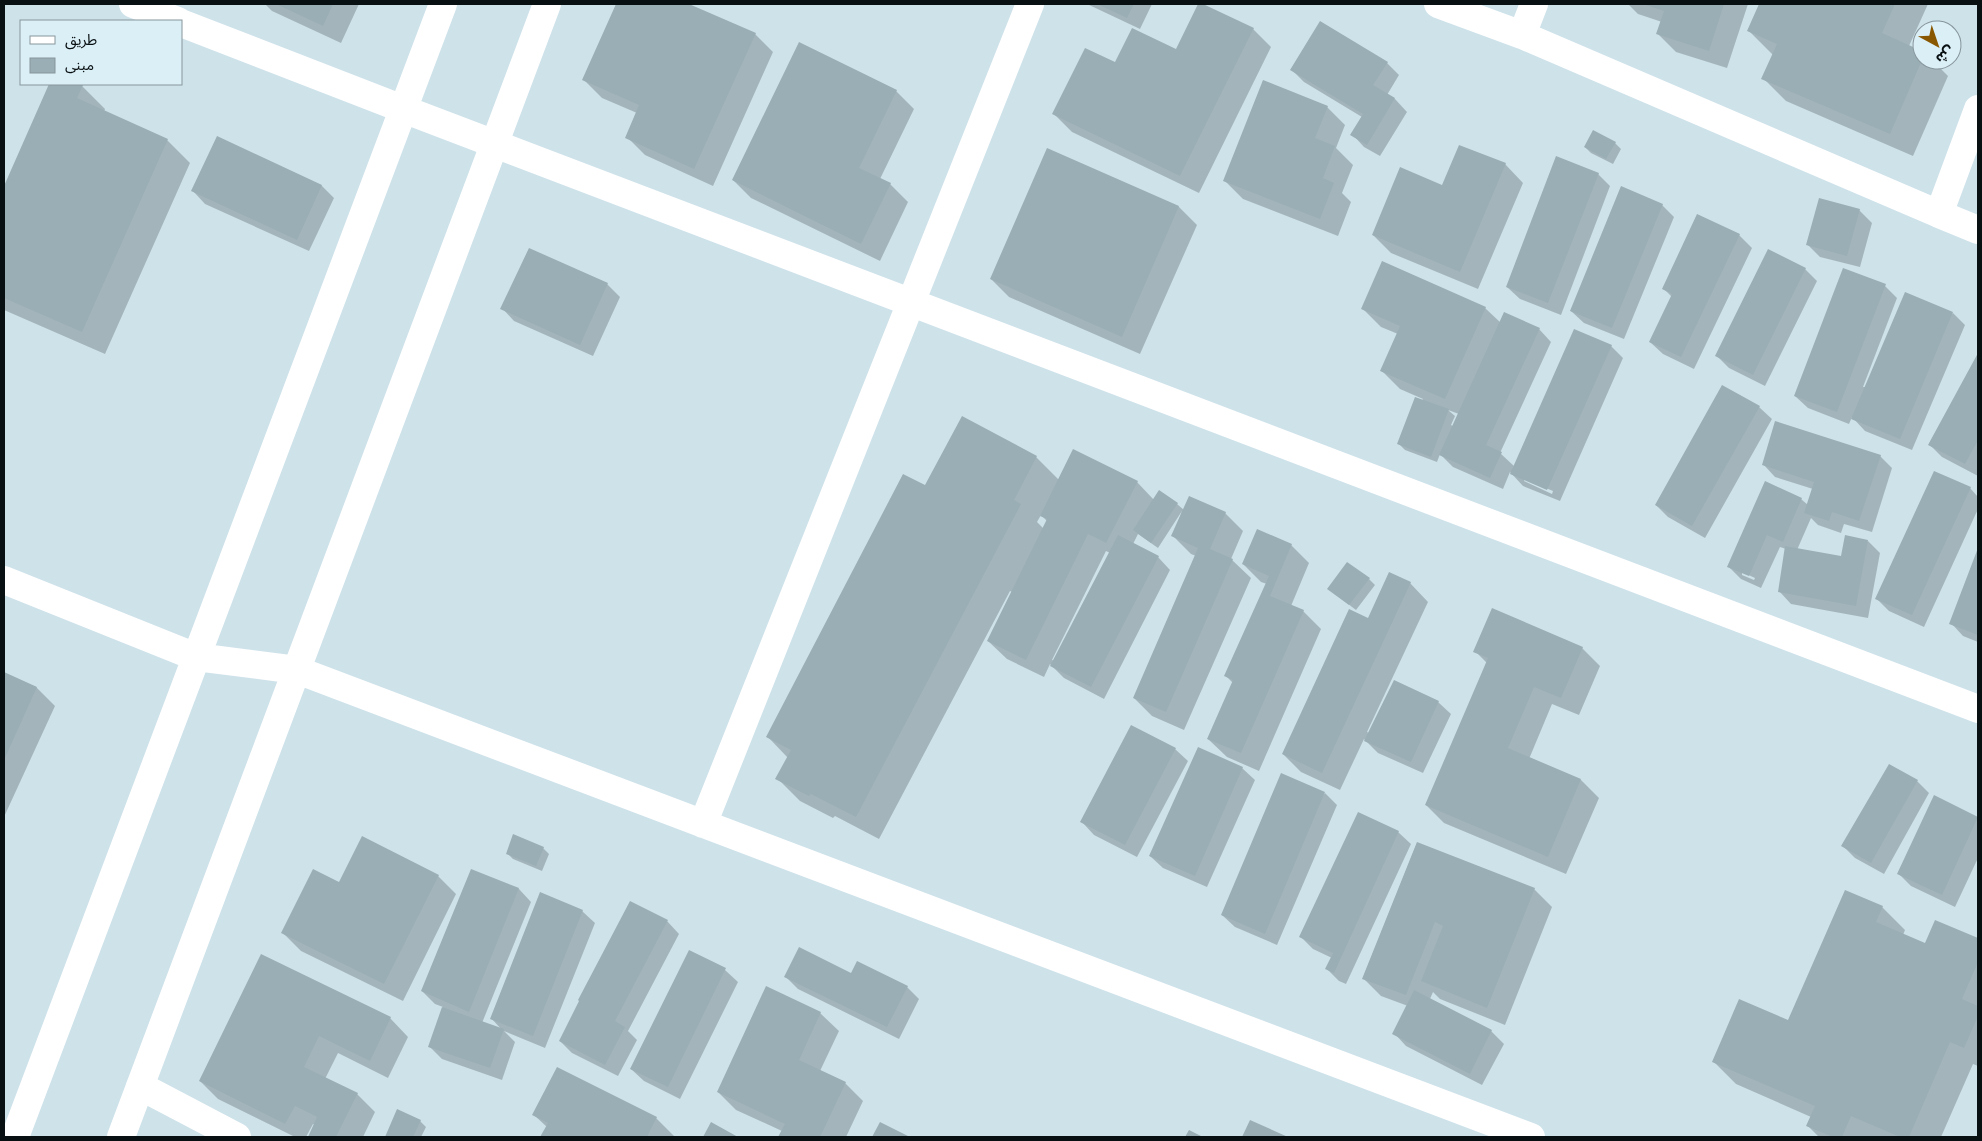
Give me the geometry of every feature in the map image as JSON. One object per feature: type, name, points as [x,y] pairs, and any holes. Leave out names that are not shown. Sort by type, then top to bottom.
[{"type":"street","points":[[133,4],[175,20]]},
{"type":"street","points":[[15,1137],[443,4]]},
{"type":"street","points":[[121,1137],[547,4]]},
{"type":"street","points":[[703,824],[1030,4]]},
{"type":"street","points":[[1438,4],[1522,35],[1978,230]]},
{"type":"street","points":[[1522,35],[1534,4]]},
{"type":"street","points":[[182,23],[1978,709]]},
{"type":"street","points":[[1938,214],[1978,109]]},
{"type":"street","points":[[4,580],[196,658],[297,670],[1531,1137]]},
{"type":"street","points":[[140,1086],[237,1137]]},
{"type":"building","points":[[276,4],[333,4],[323,26]]},
{"type":"building","points":[[616,4],[689,4],[756,33],[694,169],[625,138],[639,105],[582,80]]},
{"type":"building","points":[[1097,4],[1134,4],[1127,18]]},
{"type":"building","points":[[1198,4],[1203,4],[1254,28],[1180,176],[1052,114],[1085,48],[1115,62],[1132,28],[1176,49]]},
{"type":"building","points":[[1643,4],[1724,4],[1709,51],[1656,34],[1664,11]]},
{"type":"building","points":[[1759,4],[1895,4],[1882,33],[1912,46],[1912,70],[1918,70],[1890,134],[1761,79],[1777,44],[1747,31]]},
{"type":"building","points":[[1320,21],[1388,62],[1373,85],[1395,98],[1367,145],[1350,135],[1363,114],[1290,70]]},
{"type":"building","points":[[799,42],[897,90],[859,168],[891,183],[861,244],[732,180]]},
{"type":"building","points":[[1263,80],[1328,106],[1315,138],[1335,146],[1323,178],[1334,183],[1320,219],[1223,181]]},
{"type":"building","points":[[49,85],[83,85],[77,98],[168,139],[82,332],[4,298],[4,186]]},
{"type":"building","points":[[1593,130],[1616,142],[1606,159],[1584,147]]},
{"type":"building","points":[[217,136],[322,185],[297,240],[191,191]]},
{"type":"building","points":[[1459,145],[1506,163],[1460,272],[1372,235],[1400,167],[1442,185]]},
{"type":"building","points":[[1047,148],[1179,206],[1122,337],[990,279]]},
{"type":"building","points":[[1556,156],[1599,173],[1548,303],[1506,287]]},
{"type":"building","points":[[1621,186],[1663,204],[1612,328],[1570,311]]},
{"type":"building","points":[[1819,198],[1860,209],[1847,256],[1806,245]]},
{"type":"building","points":[[1697,214],[1740,234],[1681,357],[1649,342],[1672,294],[1662,289]]},
{"type":"building","points":[[529,248],[608,283],[580,345],[500,309]]},
{"type":"building","points":[[1768,249],[1806,268],[1753,375],[1715,356]]},
{"type":"building","points":[[1382,261],[1486,307],[1445,399],[1380,371],[1400,326],[1361,309]]},
{"type":"building","points":[[1843,268],[1886,284],[1837,412],[1794,396]]},
{"type":"building","points":[[1905,292],[1953,312],[1900,439],[1851,419]]},
{"type":"building","points":[[1504,312],[1540,328],[1486,445],[1502,452],[1490,478],[1439,455]]},
{"type":"building","points":[[1574,329],[1612,345],[1547,490],[1510,474]]},
{"type":"building","points":[[1978,353],[1978,440],[1965,464],[1928,445]]},
{"type":"building","points":[[1722,385],[1760,406],[1692,526],[1655,505]]},
{"type":"building","points":[[1415,397],[1449,409],[1431,457],[1397,444]]},
{"type":"building","points":[[962,416],[1037,456],[1014,500],[1021,504],[856,817],[811,794],[809,796],[775,779],[791,750],[766,737],[903,474],[925,485]]},
{"type":"building","points":[[1775,421],[1881,455],[1859,521],[1832,512],[1829,521],[1804,513],[1814,482],[1762,465]]},
{"type":"building","points":[[1073,449],[1138,481],[1106,543],[1088,534],[1026,660],[987,641],[1047,519],[1040,516]]},
{"type":"building","points":[[1934,471],[1971,487],[1912,615],[1875,599]]},
{"type":"building","points":[[1765,481],[1802,498],[1783,542],[1767,535],[1749,576],[1727,567]]},
{"type":"building","points":[[1159,490],[1178,503],[1151,543],[1133,530]]},
{"type":"building","points":[[1189,496],[1226,512],[1210,549],[1233,559],[1166,712],[1133,698],[1198,548],[1171,536]]},
{"type":"building","points":[[1257,529],[1292,544],[1270,596],[1304,610],[1241,753],[1207,739],[1233,680],[1224,676],[1269,576],[1242,564]]},
{"type":"building","points":[[1118,535],[1159,556],[1091,687],[1050,666]]},
{"type":"building","points":[[1845,535],[1868,540],[1856,606],[1778,592],[1785,546],[1841,556]]},
{"type":"building","points":[[1978,548],[1978,635],[1949,624]]},
{"type":"building","points":[[1347,562],[1370,578],[1349,605],[1327,589]]},
{"type":"building","points":[[1389,572],[1411,582],[1322,773],[1282,754],[1349,609],[1368,618]]},
{"type":"building","points":[[1492,608],[1583,647],[1561,698],[1534,687],[1508,748],[1581,779],[1548,857],[1425,805],[1488,658],[1473,652]]},
{"type":"building","points":[[4,672],[37,687],[4,760]]},
{"type":"building","points":[[1394,680],[1439,701],[1411,762],[1364,741]]},
{"type":"building","points":[[1131,725],[1176,748],[1125,845],[1080,822]]},
{"type":"building","points":[[1198,747],[1243,767],[1195,876],[1149,856]]},
{"type":"building","points":[[1889,764],[1918,780],[1871,863],[1841,846]]},
{"type":"building","points":[[1281,773],[1325,792],[1265,934],[1221,915]]},
{"type":"building","points":[[1934,795],[1978,817],[1942,895],[1897,874]]},
{"type":"building","points":[[1358,812],[1399,831],[1334,973],[1325,969],[1333,953],[1299,937]]},
{"type":"building","points":[[513,834],[544,847],[536,866],[506,854]]},
{"type":"building","points":[[362,836],[439,875],[384,984],[281,933],[313,869],[339,882]]},
{"type":"building","points":[[1417,842],[1535,888],[1487,1008],[1421,981],[1443,926],[1435,922],[1406,995],[1362,979]]},
{"type":"building","points":[[471,869],[519,888],[469,1012],[421,991]]},
{"type":"building","points":[[1845,890],[1883,906],[1876,922],[1925,943],[1935,920],[1978,938],[1978,962],[1962,999],[1978,1006],[1978,1016],[1964,1048],[1950,1042],[1909,1137],[1900,1137],[1851,1116],[1842,1137],[1833,1137],[1806,1126],[1815,1106],[1712,1062],[1739,999],[1788,1020]]},
{"type":"building","points":[[540,892],[583,910],[533,1036],[490,1019]]},
{"type":"building","points":[[630,901],[668,920],[615,1021],[625,1027],[605,1065],[559,1041],[578,1000]]},
{"type":"building","points":[[799,947],[851,973],[857,961],[908,986],[887,1027],[784,977]]},
{"type":"building","points":[[689,950],[726,968],[668,1087],[630,1069]]},
{"type":"building","points":[[261,954],[391,1017],[370,1061],[319,1036],[304,1067],[358,1093],[336,1137],[308,1137],[317,1117],[295,1106],[285,1124],[199,1081]]},
{"type":"building","points":[[766,986],[821,1012],[799,1060],[846,1082],[820,1137],[778,1137],[785,1124],[717,1092]]},
{"type":"building","points":[[1414,990],[1492,1030],[1470,1074],[1392,1034]]},
{"type":"building","points":[[442,1007],[504,1029],[490,1068],[428,1047]]},
{"type":"building","points":[[557,1067],[657,1117],[647,1137],[540,1137],[548,1123],[532,1115]]},
{"type":"building","points":[[397,1109],[421,1120],[413,1137],[385,1137]]},
{"type":"building","points":[[1250,1120],[1288,1137],[1242,1137]]},
{"type":"building","points":[[711,1122],[738,1137],[703,1137]]},
{"type":"building","points":[[880,1122],[910,1137],[872,1137]]},
{"type":"building","points":[[1189,1130],[1203,1137],[1185,1137]]}]
